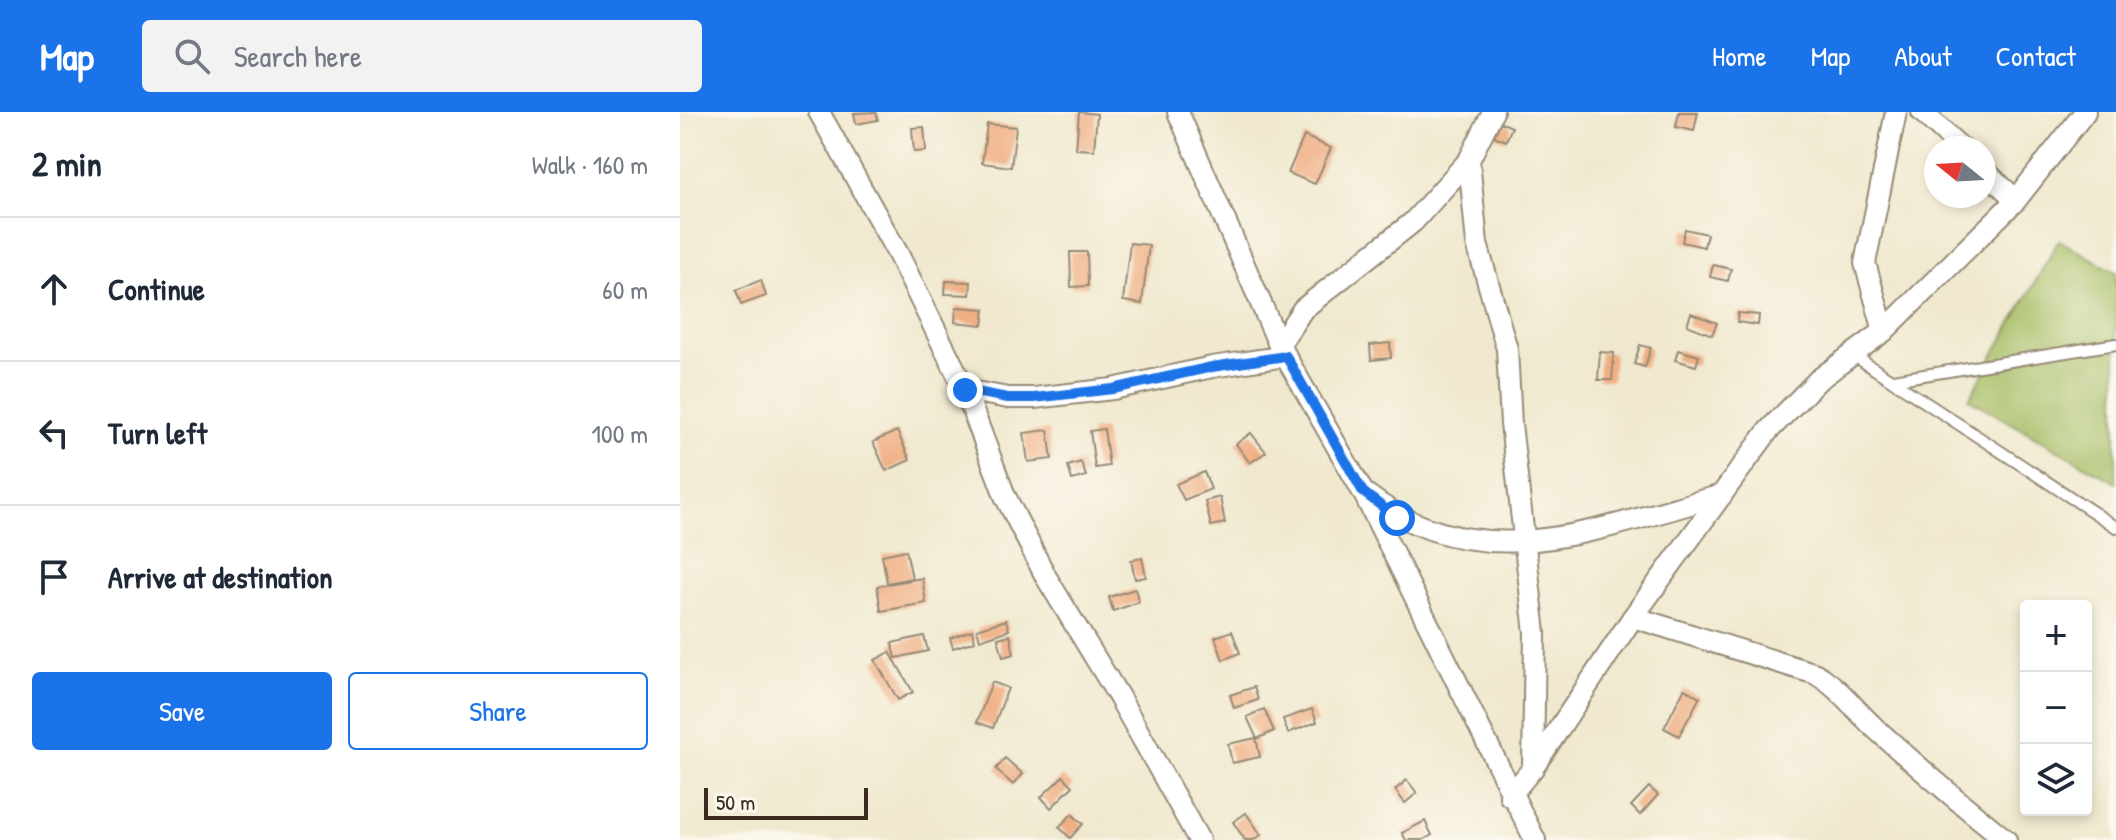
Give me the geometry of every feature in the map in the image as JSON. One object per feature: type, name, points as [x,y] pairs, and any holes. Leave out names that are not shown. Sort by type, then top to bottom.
[{"type":"street","points":[[819,112],[898,254],[965,390],[1005,496],[1046,577],[1119,697],[1199,840]]},
{"type":"street","points":[[1178,112],[1283,350],[1363,492],[1510,796],[1535,840]]},
{"type":"street","points":[[1283,350],[1303,309],[1400,235],[1469,160],[1493,112]]},
{"type":"street","points":[[1884,331],[1865,263],[1896,112]]},
{"type":"street","points":[[1922,112],[1948,136]]},
{"type":"street","points":[[1510,796],[1533,768],[1633,617],[1768,431],[1818,380],[1884,331],[2016,200],[2085,112]]},
{"type":"street","points":[[1469,160],[1477,244],[1507,349],[1535,633],[1533,768]]},
{"type":"street","points":[[1996,181],[2016,200]]},
{"type":"street","points":[[965,390],[1008,398],[1034,398],[1113,389],[1283,350]]},
{"type":"street","points":[[1363,492],[1397,518],[1454,539],[1524,543],[1722,495]]},
{"type":"street","points":[[1633,617],[1816,674],[1834,684],[1859,714],[1939,786],[2006,840]]},
{"type":"lane","points":[[1893,380],[2116,344]]},
{"type":"lane","points":[[1853,355],[2116,527]]},
{"type":"green space","points":[[2059,240],[2116,272],[2116,483],[1969,399]]},
{"type":"building","points":[[876,112],[878,120],[856,124],[854,113]]},
{"type":"building","points":[[1079,112],[1097,114],[1094,150],[1076,149]]},
{"type":"building","points":[[1679,112],[1698,112],[1694,131],[1676,127]]},
{"type":"building","points":[[1500,122],[1512,127],[1506,141],[1494,136]]},
{"type":"building","points":[[987,124],[1016,127],[1011,167],[982,163]]},
{"type":"building","points":[[924,127],[926,151],[914,152],[912,128]]},
{"type":"building","points":[[1304,136],[1331,148],[1315,184],[1288,173]]},
{"type":"building","points":[[1685,229],[1707,234],[1704,247],[1682,242]]},
{"type":"building","points":[[1130,243],[1149,245],[1142,304],[1123,301]]},
{"type":"building","points":[[1070,252],[1087,252],[1088,286],[1071,287]]},
{"type":"building","points":[[1713,265],[1731,269],[1728,281],[1710,277]]},
{"type":"building","points":[[761,280],[766,296],[741,305],[736,290]]},
{"type":"building","points":[[946,281],[971,282],[970,295],[945,294]]},
{"type":"building","points":[[956,307],[985,309],[983,325],[955,322]]},
{"type":"building","points":[[1691,313],[1717,323],[1712,335],[1687,325]]},
{"type":"building","points":[[1738,313],[1759,315],[1758,325],[1737,322]]},
{"type":"building","points":[[1390,343],[1391,358],[1371,360],[1370,345]]},
{"type":"building","points":[[1640,345],[1651,348],[1645,367],[1634,364]]},
{"type":"building","points":[[1678,350],[1699,356],[1696,366],[1675,360]]},
{"type":"building","points":[[1600,352],[1614,353],[1612,380],[1598,380]]},
{"type":"building","points":[[1104,429],[1109,466],[1095,468],[1090,431]]},
{"type":"building","points":[[1048,430],[1052,459],[1028,462],[1024,433]]},
{"type":"building","points":[[897,431],[910,460],[886,471],[873,442]]},
{"type":"building","points":[[1251,433],[1266,452],[1250,463],[1236,444]]},
{"type":"building","points":[[1081,462],[1086,476],[1072,480],[1068,466]]},
{"type":"building","points":[[1204,472],[1211,489],[1184,500],[1176,484]]},
{"type":"building","points":[[1220,497],[1225,523],[1211,526],[1205,501]]},
{"type":"building","points":[[906,550],[912,578],[887,583],[882,555]]},
{"type":"building","points":[[1142,558],[1146,577],[1135,579],[1131,560]]},
{"type":"building","points":[[922,578],[926,603],[881,611],[877,586]]},
{"type":"building","points":[[1135,589],[1139,602],[1113,611],[1109,597]]},
{"type":"building","points":[[1006,620],[1009,630],[980,640],[977,629]]},
{"type":"building","points":[[972,630],[975,641],[953,648],[950,638]]},
{"type":"building","points":[[1232,631],[1240,653],[1223,660],[1215,637]]},
{"type":"building","points":[[1010,635],[1014,654],[1003,657],[998,638]]},
{"type":"building","points":[[924,636],[928,651],[896,658],[892,643]]},
{"type":"building","points":[[890,652],[913,692],[898,700],[875,660]]},
{"type":"building","points":[[992,682],[1008,688],[993,728],[977,722]]},
{"type":"building","points":[[1254,687],[1258,700],[1234,708],[1230,695]]},
{"type":"building","points":[[1684,689],[1700,697],[1679,736],[1664,728]]},
{"type":"building","points":[[1264,709],[1274,731],[1257,739],[1247,717]]},
{"type":"building","points":[[1312,709],[1317,722],[1288,733],[1283,719]]},
{"type":"building","points":[[1256,738],[1260,757],[1232,763],[1228,744]]},
{"type":"building","points":[[1005,758],[1023,774],[1013,785],[996,769]]},
{"type":"building","points":[[1063,776],[1073,786],[1051,808],[1041,797]]},
{"type":"building","points":[[1407,780],[1417,793],[1405,803],[1395,790]]},
{"type":"building","points":[[1649,787],[1658,795],[1640,815],[1631,806]]},
{"type":"building","points":[[1246,813],[1261,835],[1253,840],[1245,840],[1233,822]]},
{"type":"building","points":[[1072,814],[1083,824],[1070,838],[1059,827]]},
{"type":"building","points":[[1425,821],[1432,835],[1423,840],[1406,840],[1402,833]]},
{"type":"route","points":[[965,390],[1008,398],[1034,398],[1113,389],[1212,367],[1286,356],[1363,492],[1397,518]]}]
